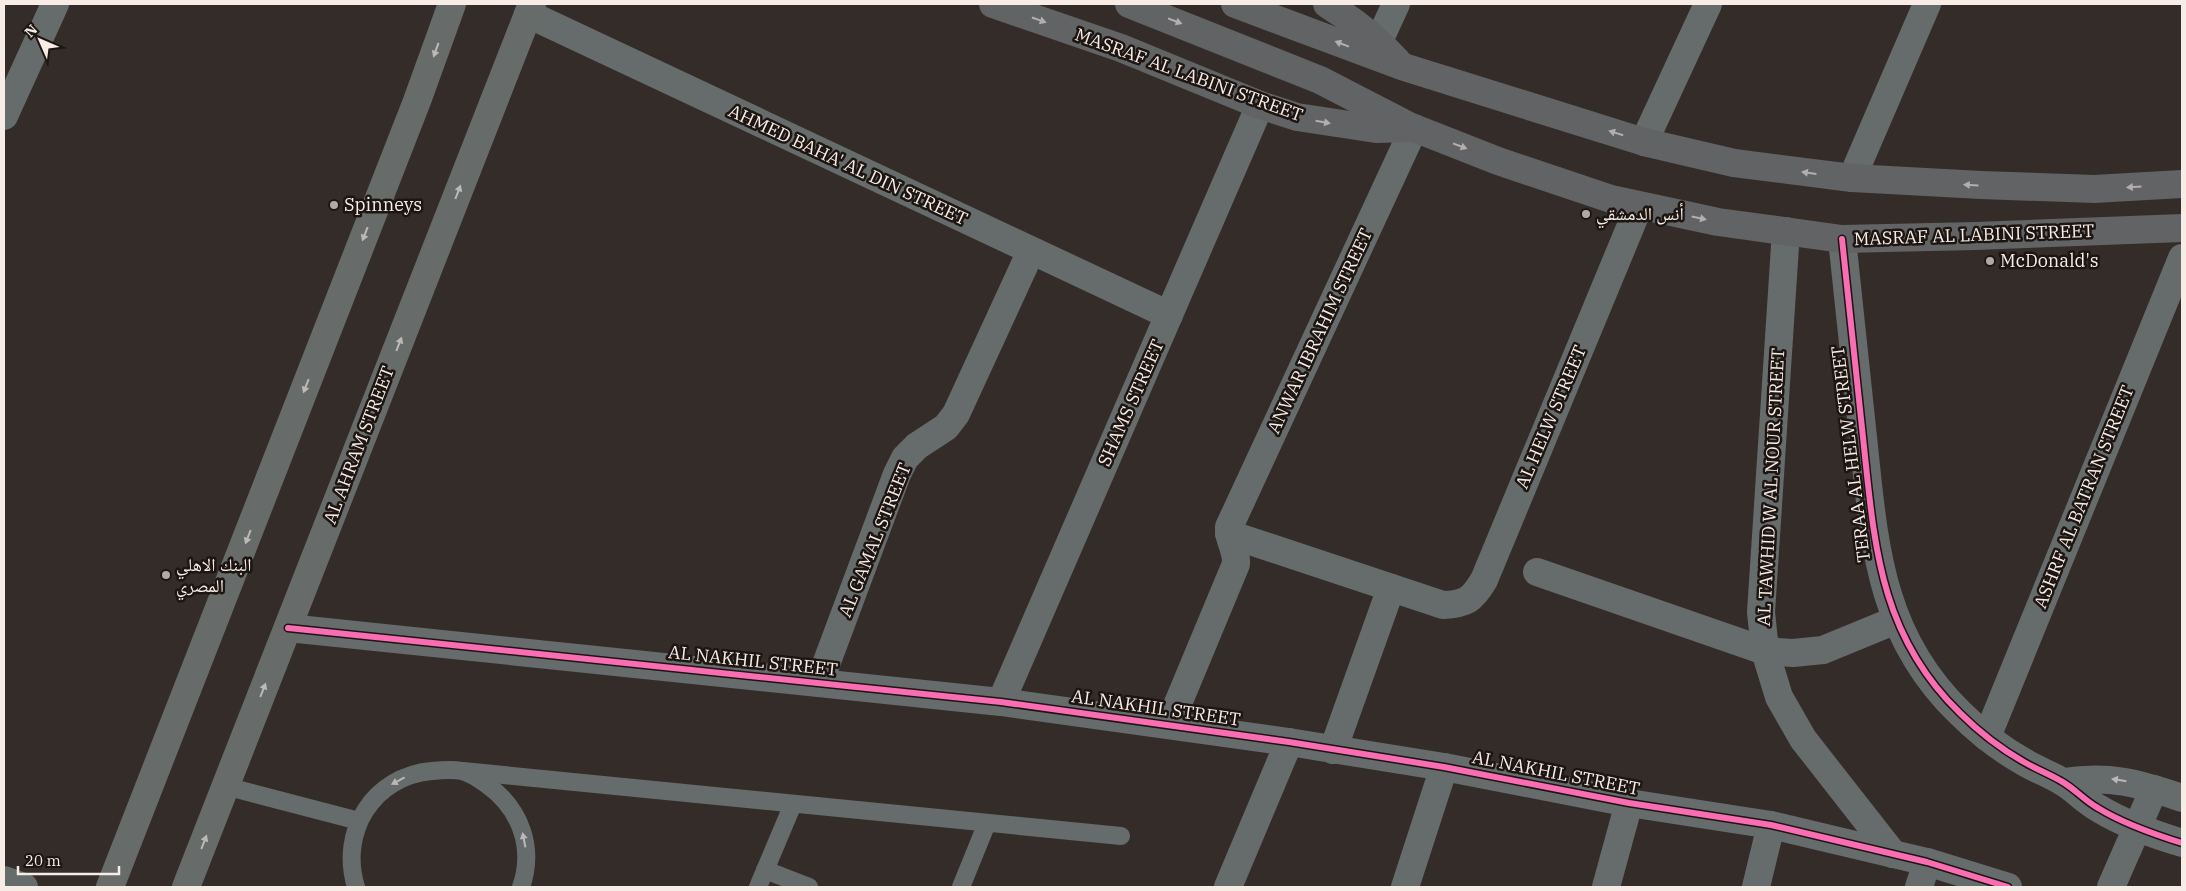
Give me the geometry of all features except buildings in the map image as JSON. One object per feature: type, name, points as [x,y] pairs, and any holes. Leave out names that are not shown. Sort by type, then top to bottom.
[{"type":"main road","points":[[110,887],[417,101],[452,4]]},
{"type":"main road","name":"MASRAF AL LABINI STREET","points":[[993,4],[1120,48],[1260,104],[1298,117],[1376,129],[1414,128],[1498,162],[1611,199],[1718,222],[1842,239],[2182,228]]},
{"type":"main road","points":[[1129,4],[1320,80],[1414,128]]},
{"type":"main road","points":[[1235,4],[1404,67],[1644,142],[1734,163],[1852,178],[2094,190],[2182,184]]},
{"type":"main road","points":[[1327,4],[1353,20],[1379,41],[1404,67]]},
{"type":"main road","name":"AL AHRAM STREET","points":[[186,887],[530,9]]},
{"type":"street","points":[[4,116],[55,4]]},
{"type":"street","points":[[1379,41],[1396,4]]},
{"type":"street","points":[[1644,142],[1708,4]]},
{"type":"street","points":[[1852,178],[1927,4]]},
{"type":"street","name":"AHMED BAHA' AL DIN STREET","points":[[530,9],[1031,251],[1169,315]]},
{"type":"street","name":"SHAMS STREET","points":[[1001,702],[1260,104]]},
{"type":"street","name":"ANWAR IBRAHIM STREET","points":[[1229,534],[1232,521],[1414,128]]},
{"type":"street","name":"AL HELW STREET","points":[[1391,588],[1443,605],[1460,604],[1475,595],[1484,580],[1639,206]]},
{"type":"street","name":"AL TAWHID W AL NOUR STREET","points":[[1786,231],[1761,612],[1765,651],[1779,697],[1803,739],[1893,854]]},
{"type":"street","name":"TERAA AL HELW STREET","points":[[1842,239],[1874,540],[1886,594],[1896,620],[1914,653],[1934,684],[1959,712],[1986,737],[2023,762],[2063,782],[2098,808],[2136,828],[2182,843]]},
{"type":"street","name":"AL GAMAL STREET","points":[[819,683],[897,474],[905,458],[917,446],[946,427],[956,414],[1031,251]]},
{"type":"street","name":"ASHRF AL BATRAN STREET","points":[[1986,737],[2182,258]]},
{"type":"street","points":[[1229,534],[1391,588],[1333,750]]},
{"type":"street","points":[[1169,725],[1236,564],[1235,551],[1229,534]]},
{"type":"street","points":[[1537,572],[1765,651],[1793,653],[1824,650],[1896,620]]},
{"type":"street","name":"AL NAKHIL STREET","points":[[288,628],[1001,702],[1289,742],[1444,767],[1629,803],[1771,826],[1927,862],[2008,887]]},
{"type":"street","points":[[1228,887],[1289,742]]},
{"type":"street","points":[[1405,887],[1444,767]]},
{"type":"street","points":[[2063,782],[2086,778],[2109,779],[2131,782],[2182,798]]},
{"type":"street","points":[[2111,887],[2154,789]]},
{"type":"street","points":[[1606,887],[1629,803]]},
{"type":"street","points":[[1756,887],[1771,826]]},
{"type":"street","points":[[1920,887],[1927,862]]},
{"type":"street","points":[[4,880],[24,887]]},
{"type":"lane","points":[[463,771],[500,794],[514,811],[523,832],[527,854],[521,887]]},
{"type":"lane","points":[[356,887],[350,858],[353,839],[359,821],[370,804],[384,789],[401,779],[420,772],[463,771],[1121,836]]},
{"type":"lane","points":[[225,786],[359,821]]},
{"type":"lane","points":[[758,887],[793,804]]},
{"type":"lane","points":[[961,887],[987,823]]},
{"type":"lane","points":[[765,870],[809,887]]},
{"type":"cycle path","points":[[1842,239],[1866,468],[1876,544],[1884,581],[1895,616],[1911,649],[1932,682],[1960,713],[1999,746],[2024,762],[2066,784],[2108,814],[2139,828],[2182,843]]},
{"type":"cycle path","points":[[288,628],[1001,702],[1289,742],[1444,767],[1629,803],[1771,825],[1927,862],[2008,887]]},
{"type":"place","name":"Spinneys","points":[[334,205]]},
{"type":"place","name":"أنس الدمشقي","points":[[1586,214]]},
{"type":"place","name":"McDonald's","points":[[1990,261]]},
{"type":"place","name":"البنك الاهلي المصري","points":[[166,575]]}]
